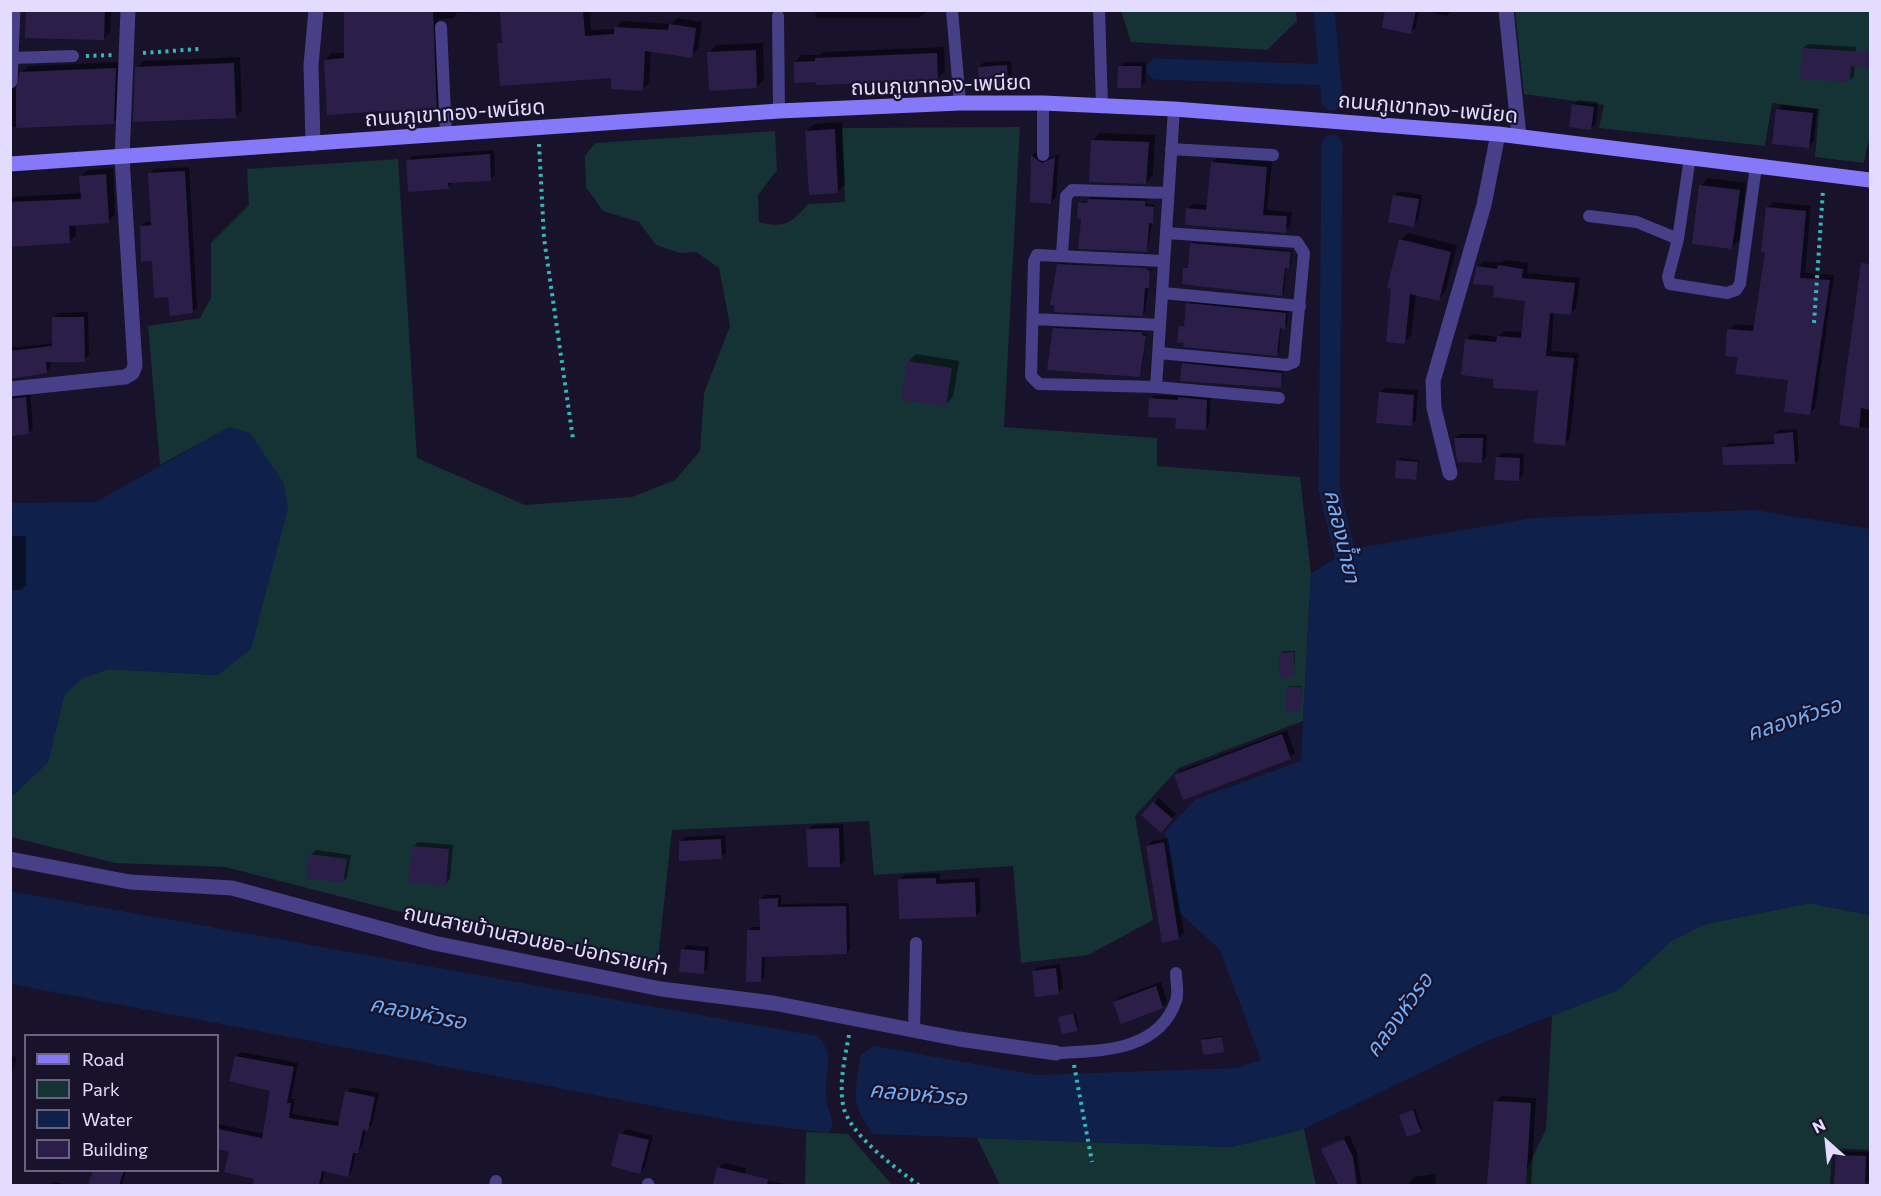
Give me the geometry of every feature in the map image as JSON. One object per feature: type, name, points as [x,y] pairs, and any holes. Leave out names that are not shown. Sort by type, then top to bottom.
[{"type":"main road","name":"ถนนภูเขาทอง-เพนียด","points":[[10,164],[779,111],[960,103],[1043,103],[1174,109],[1498,134],[1870,180]]},
{"type":"street","points":[[10,81],[13,10]]},
{"type":"street","points":[[10,389],[125,376],[132,373],[135,366],[122,158],[128,10]]},
{"type":"street","points":[[313,144],[311,65],[316,10]]},
{"type":"street","points":[[1506,10],[1519,136]]},
{"type":"street","points":[[1450,473],[1434,408],[1433,381],[1484,205],[1498,134]]},
{"type":"street","name":"ถนนสายบ้านสวนยอ-บ่อทรายเก่า","points":[[10,860],[130,882],[232,888],[434,943],[661,989],[773,1003],[914,1031],[1056,1053]]},
{"type":"lane","points":[[952,10],[960,103]]},
{"type":"lane","points":[[1099,10],[1102,106]]},
{"type":"lane","points":[[778,16],[779,111]]},
{"type":"lane","points":[[441,27],[446,135]]},
{"type":"lane","points":[[11,58],[73,56]]},
{"type":"lane","points":[[1043,103],[1043,155]]},
{"type":"lane","points":[[1156,387],[1174,109]]},
{"type":"lane","points":[[1171,149],[1273,155]]},
{"type":"lane","points":[[1690,158],[1678,239],[1668,277],[1670,284],[1727,293],[1736,290],[1740,284],[1756,166]]},
{"type":"lane","points":[[1062,255],[1066,196],[1072,189],[1168,194]]},
{"type":"lane","points":[[1589,216],[1637,222],[1678,239]]},
{"type":"lane","points":[[1159,353],[1287,364],[1294,362],[1304,253],[1297,242],[1166,233]]},
{"type":"lane","points":[[1164,261],[1037,255],[1034,261],[1030,376],[1039,384],[1156,387],[1279,398]]},
{"type":"lane","points":[[1162,293],[1300,306]]},
{"type":"lane","points":[[1033,319],[1160,325]]},
{"type":"lane","points":[[914,1031],[916,943]]},
{"type":"lane","points":[[1056,1053],[1121,1049],[1151,1033],[1161,1025],[1177,999],[1176,973]]},
{"type":"path","points":[[538,128],[544,238],[573,439]]},
{"type":"path","points":[[1814,323],[1824,174]]},
{"type":"path","points":[[852,1019],[841,1078],[843,1108],[855,1128],[888,1162],[920,1185]]},
{"type":"path","points":[[1074,1064],[1092,1162]]},
{"type":"green space","points":[[1121,11],[1296,11],[1297,21],[1267,50],[1131,42]]},
{"type":"green space","points":[[1515,11],[1870,11],[1870,143],[1868,143],[1864,163],[1815,157],[1819,109],[1772,103],[1765,146],[1599,128],[1604,105],[1524,94]]},
{"type":"green space","points":[[1020,127],[1004,427],[1157,438],[1157,466],[1300,477],[1311,574],[1303,721],[1179,768],[1135,816],[1153,920],[1088,955],[1021,963],[1013,866],[874,875],[869,821],[672,830],[657,967],[440,922],[225,867],[115,863],[11,837],[11,797],[48,762],[64,695],[82,678],[108,669],[218,675],[230,427],[160,465],[148,326],[200,318],[211,298],[211,243],[249,205],[247,169],[398,159],[417,458],[525,505],[632,497],[675,480],[700,451],[704,393],[730,326],[719,268],[696,252],[680,253],[656,245],[639,222],[603,211],[586,187],[585,156],[595,143],[775,131],[777,170],[758,195],[759,222],[775,225],[792,220],[808,204],[845,202],[842,128]]},
{"type":"green space","points":[[1809,903],[1870,915],[1870,1150],[1832,1148],[1830,1185],[1519,1186],[1546,1129],[1552,1015],[1618,990],[1670,942],[1702,925]]},
{"type":"green space","points":[[1304,1129],[1316,1185],[1000,1185],[977,1138],[1231,1147]]},
{"type":"green space","points":[[806,1132],[848,1134],[892,1185],[805,1185]]},
{"type":"water","points":[[230,427],[250,433],[283,482],[288,508],[251,649],[218,675],[109,669],[82,678],[64,695],[48,762],[11,797],[11,503],[96,502]]},
{"type":"water","name":"คลองหัวรอ","points":[[1755,510],[1870,529],[1870,915],[1809,903],[1702,925],[1670,942],[1618,990],[1482,1043],[1304,1129],[1231,1147],[873,1134],[865,1123],[857,1105],[856,1088],[861,1055],[874,1046],[1037,1075],[1238,1068],[1261,1060],[1220,950],[1179,912],[1165,832],[1196,799],[1301,761],[1311,574],[1347,550],[1532,518]]},
{"type":"water","name":"คลองหัวรอ","points":[[10,891],[817,1036],[828,1053],[826,1096],[833,1124],[828,1133],[727,1120],[11,984]]},
{"type":"building","points":[[26,10],[105,10],[104,40],[25,38]]},
{"type":"building","points":[[344,10],[433,10],[437,114],[398,116],[398,110],[327,115],[324,60],[344,58]]},
{"type":"building","points":[[583,10],[585,36],[614,34],[614,27],[668,30],[669,24],[696,28],[692,58],[645,51],[643,91],[611,89],[611,78],[500,86],[497,43],[502,43],[500,12]]},
{"type":"building","points":[[1385,10],[1416,10],[1411,34],[1382,28]]},
{"type":"building","points":[[1802,48],[1870,52],[1870,69],[1851,66],[1850,82],[1800,79]]},
{"type":"building","points":[[756,50],[757,88],[709,91],[707,52]]},
{"type":"building","points":[[937,53],[938,80],[816,85],[816,82],[794,83],[794,62],[815,61],[815,58]]},
{"type":"building","points":[[234,63],[236,118],[133,122],[135,67]]},
{"type":"building","points":[[1007,65],[1008,86],[979,87],[978,67]]},
{"type":"building","points":[[1118,66],[1142,66],[1141,88],[1117,88]]},
{"type":"building","points":[[116,68],[114,124],[16,128],[16,88],[20,72]]},
{"type":"building","points":[[1572,104],[1594,107],[1591,130],[1569,127]]},
{"type":"building","points":[[1776,109],[1813,113],[1809,148],[1772,144]]},
{"type":"building","points":[[835,129],[838,193],[809,195],[805,131]]},
{"type":"building","points":[[1091,140],[1149,142],[1146,184],[1089,182]]},
{"type":"building","points":[[490,154],[491,181],[448,183],[449,189],[408,192],[406,160]]},
{"type":"building","points":[[1031,155],[1042,163],[1055,157],[1051,204],[1030,202]]},
{"type":"building","points":[[1211,162],[1267,167],[1263,215],[1287,216],[1286,233],[1185,225],[1186,208],[1206,210]]},
{"type":"building","points":[[185,171],[193,313],[170,316],[168,297],[154,298],[152,261],[141,262],[140,226],[151,225],[148,173]]},
{"type":"building","points":[[106,174],[109,223],[69,226],[70,243],[10,247],[10,202],[81,199],[79,176]]},
{"type":"building","points":[[1699,185],[1740,190],[1732,249],[1692,244]]},
{"type":"building","points":[[1393,195],[1419,199],[1414,227],[1388,222]]},
{"type":"building","points":[[1088,199],[1146,201],[1145,206],[1154,207],[1153,224],[1149,223],[1147,252],[1078,249],[1081,219],[1077,218],[1078,202],[1087,203]]},
{"type":"building","points":[[1766,207],[1806,211],[1800,278],[1830,280],[1810,415],[1784,412],[1788,380],[1735,374],[1738,357],[1725,356],[1727,329],[1753,331],[1765,252],[1761,252]]},
{"type":"building","points":[[1399,239],[1451,252],[1439,301],[1410,294],[1405,344],[1386,342],[1391,289],[1387,288]]},
{"type":"building","points":[[1190,243],[1291,252],[1289,268],[1285,268],[1282,296],[1182,284],[1183,268],[1188,268]]},
{"type":"building","points":[[1861,263],[1870,264],[1870,410],[1861,408],[1859,428],[1839,425]]},
{"type":"building","points":[[1057,264],[1145,268],[1150,271],[1149,288],[1145,288],[1143,316],[1054,312],[1054,305],[1050,305]]},
{"type":"building","points":[[1498,265],[1523,269],[1522,278],[1575,283],[1571,315],[1550,313],[1546,356],[1574,358],[1565,446],[1533,443],[1538,391],[1493,388],[1493,379],[1461,375],[1465,339],[1496,342],[1497,336],[1521,338],[1525,301],[1493,297],[1494,286],[1473,284],[1476,266],[1497,269]]},
{"type":"building","points":[[1186,303],[1286,313],[1285,329],[1280,328],[1277,356],[1183,347],[1184,343],[1177,342],[1179,326],[1184,326]]},
{"type":"building","points":[[52,317],[84,317],[85,362],[46,362],[47,373],[10,379],[10,351],[52,346]]},
{"type":"building","points":[[1053,328],[1142,332],[1142,335],[1146,336],[1140,377],[1047,370]]},
{"type":"building","points":[[907,361],[952,368],[946,406],[901,400]]},
{"type":"building","points":[[1182,363],[1282,373],[1281,388],[1180,381]]},
{"type":"building","points":[[1379,392],[1414,395],[1412,426],[1376,423]]},
{"type":"building","points":[[26,397],[29,434],[10,436],[10,399]]},
{"type":"building","points":[[1178,397],[1207,400],[1206,430],[1175,429],[1176,418],[1148,417],[1149,398],[1178,400]]},
{"type":"building","points":[[1793,432],[1795,464],[1723,465],[1722,447],[1774,444],[1774,434]]},
{"type":"building","points":[[1454,438],[1483,438],[1482,463],[1457,462]]},
{"type":"building","points":[[1496,457],[1520,458],[1519,481],[1494,480]]},
{"type":"building","points":[[1396,460],[1418,462],[1416,480],[1395,478]]},
{"type":"building","points":[[1294,652],[1294,677],[1279,677],[1279,653]]},
{"type":"building","points":[[1286,687],[1301,687],[1301,712],[1286,712]]},
{"type":"building","points":[[1282,734],[1291,759],[1183,800],[1174,775]]},
{"type":"building","points":[[1153,802],[1173,819],[1161,833],[1141,815]]},
{"type":"building","points":[[839,828],[840,867],[808,867],[806,829]]},
{"type":"building","points":[[721,839],[722,859],[679,861],[679,841]]},
{"type":"building","points":[[1164,842],[1179,939],[1162,943],[1146,846]]},
{"type":"building","points":[[412,846],[449,849],[446,886],[408,882]]},
{"type":"building","points":[[309,854],[347,859],[343,883],[306,878]]},
{"type":"building","points":[[936,878],[936,884],[975,882],[976,917],[899,919],[898,879]]},
{"type":"building","points":[[778,898],[778,907],[846,906],[847,954],[762,957],[761,982],[746,982],[747,930],[760,930],[759,899]]},
{"type":"building","points":[[681,949],[705,951],[704,974],[679,972]]},
{"type":"building","points":[[1056,968],[1059,994],[1035,997],[1032,971]]},
{"type":"building","points":[[1156,986],[1163,1008],[1121,1024],[1113,1002]]},
{"type":"building","points":[[1073,1013],[1078,1031],[1062,1034],[1058,1017]]},
{"type":"building","points":[[1222,1037],[1224,1052],[1203,1055],[1201,1040]]},
{"type":"building","points":[[235,1056],[294,1067],[287,1103],[291,1103],[289,1118],[338,1126],[345,1091],[375,1097],[368,1131],[363,1130],[358,1153],[353,1153],[348,1177],[322,1171],[319,1185],[253,1185],[254,1179],[224,1172],[229,1152],[219,1149],[219,1129],[262,1138],[270,1091],[229,1081]]},
{"type":"building","points":[[1494,1101],[1531,1103],[1526,1185],[1487,1185]]},
{"type":"building","points":[[1413,1110],[1421,1132],[1407,1137],[1399,1115]]},
{"type":"building","points":[[619,1133],[649,1140],[640,1174],[611,1166]]},
{"type":"building","points":[[1344,1139],[1353,1157],[1357,1185],[1338,1185],[1321,1149]]},
{"type":"building","points":[[1836,1155],[1866,1156],[1865,1185],[1834,1185]]},
{"type":"building","points":[[717,1167],[768,1179],[767,1185],[713,1185]]},
{"type":"building","points":[[92,1172],[123,1172],[119,1185],[88,1185]]},
{"type":"waterway","name":"คลองน้ำยา","points":[[1324,10],[1332,100]]},
{"type":"waterway","points":[[1157,69],[1330,75]]},
{"type":"waterway","name":"คลองน้ำยา","points":[[1332,145],[1329,488],[1351,579]]}]
